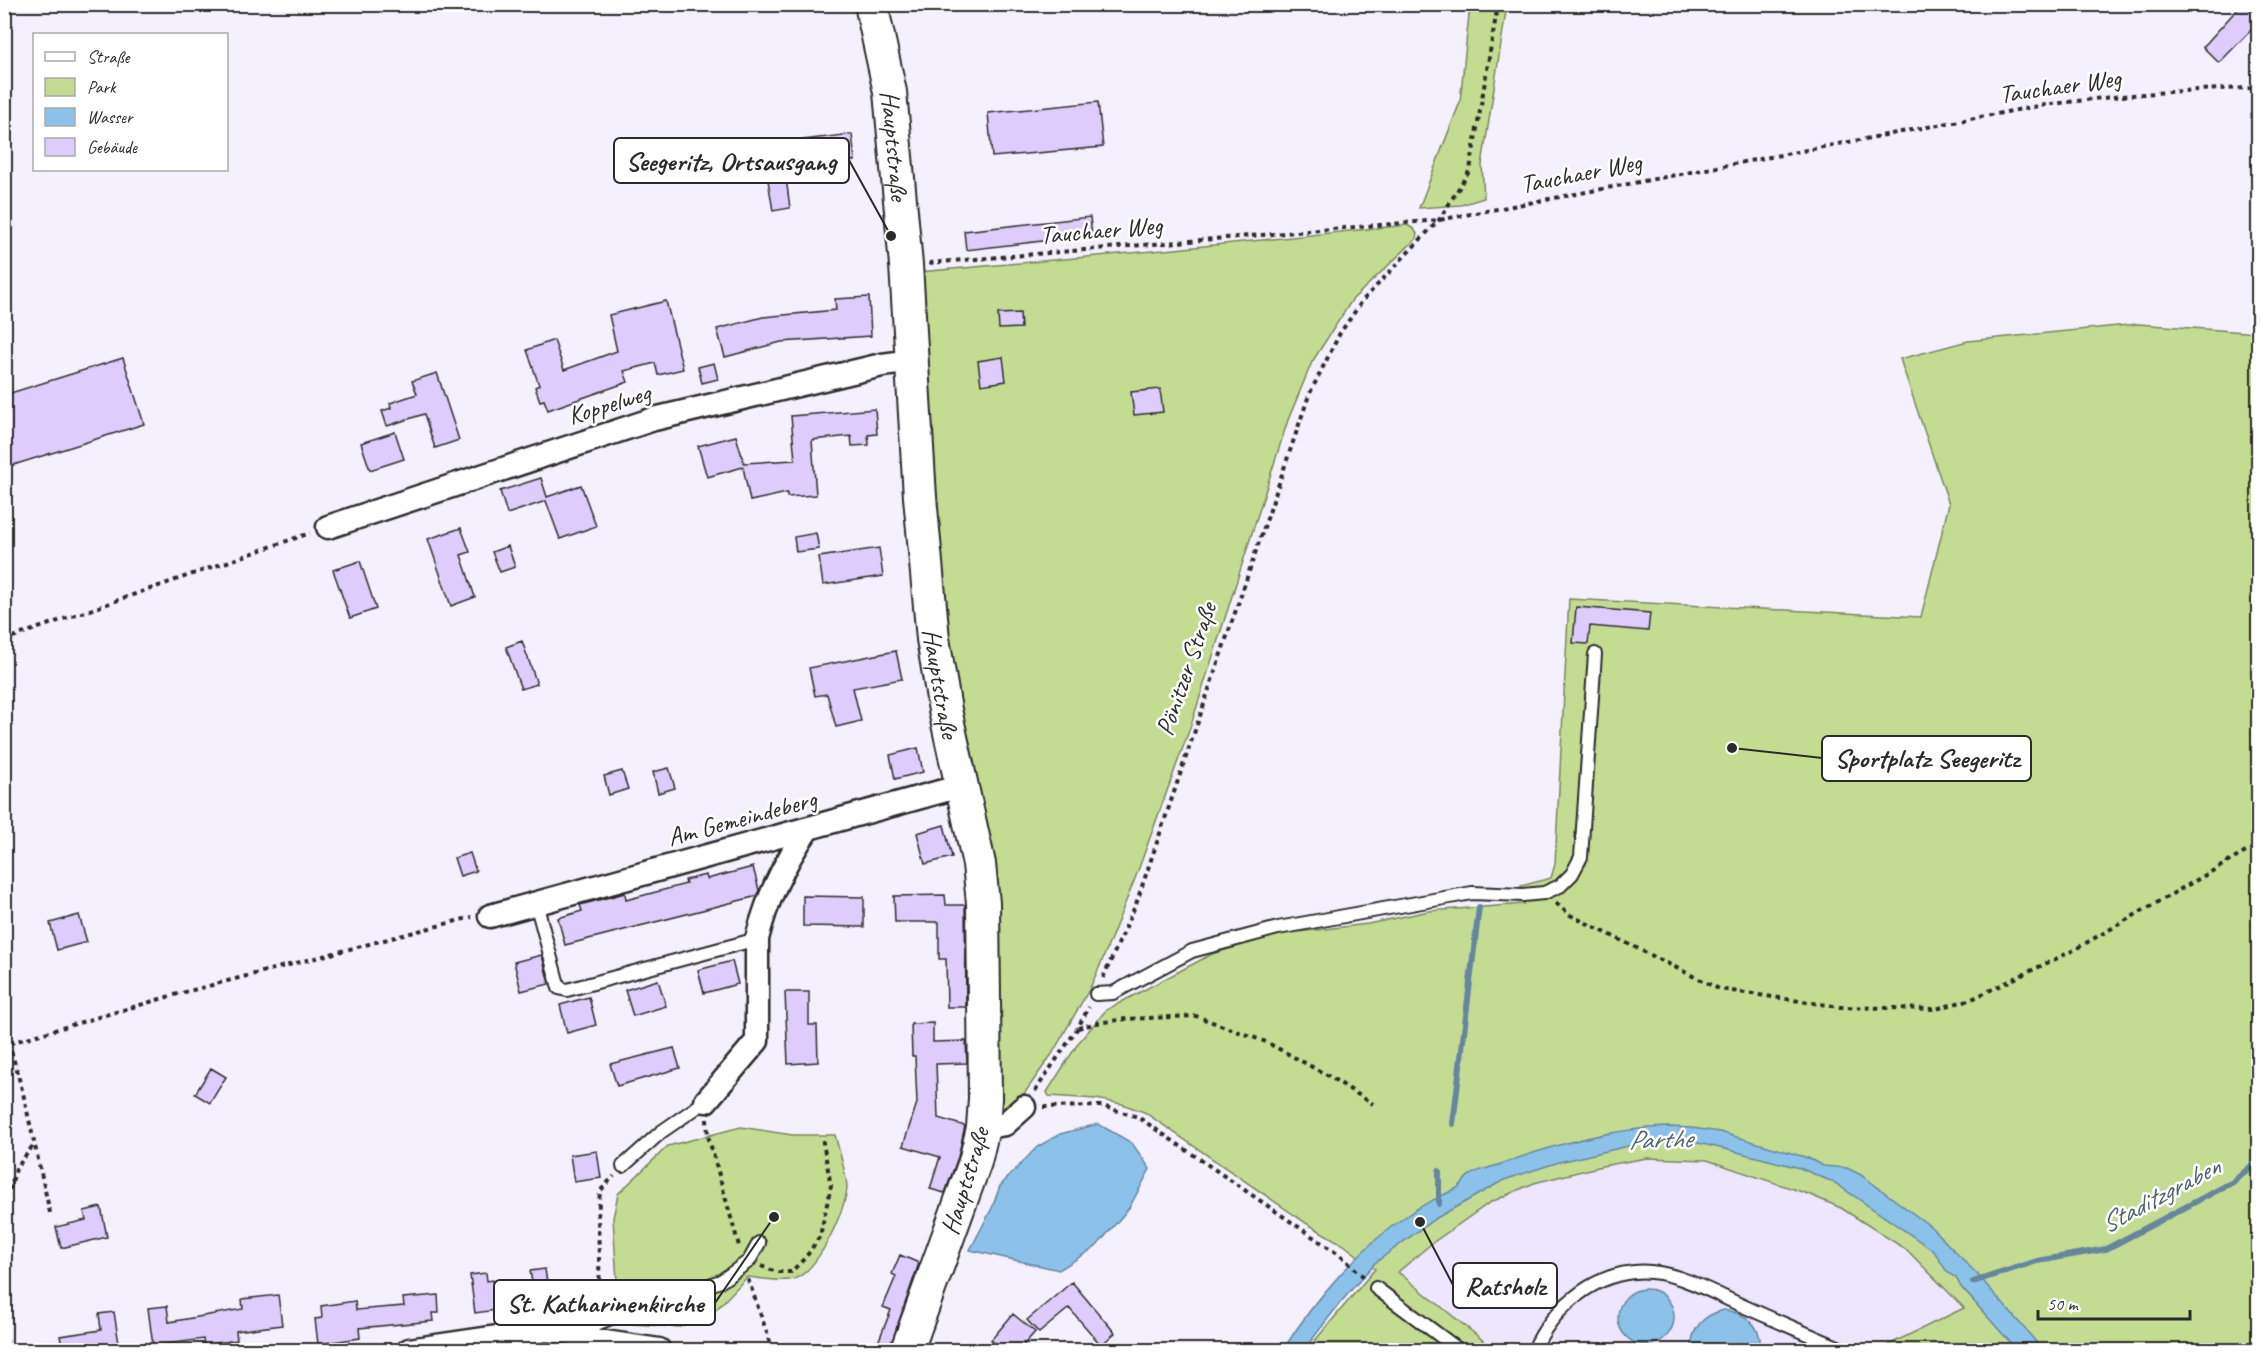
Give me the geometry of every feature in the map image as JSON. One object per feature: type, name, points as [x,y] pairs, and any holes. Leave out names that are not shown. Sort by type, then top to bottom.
[{"type":"street","name":"Hauptstraße","points":[[871,4],[890,93],[906,265],[920,497],[933,639],[961,786],[979,864],[983,903],[986,1098],[983,1128],[975,1162],[907,1350]]},
{"type":"street","name":"Koppelweg","points":[[328,527],[654,419],[882,365],[913,361]]},
{"type":"street","name":"Am Gemeindeberg","points":[[490,916],[961,786]]},
{"type":"street","points":[[706,1101],[757,1041],[757,939],[760,925],[789,856],[807,830]]},
{"type":"street","points":[[983,1128],[1005,1124],[1024,1107]]},
{"type":"street","points":[[409,1350],[546,1330],[573,1333],[591,1340],[659,1350]]},
{"type":"lane","points":[[1096,994],[1113,993],[1192,951],[1278,928],[1472,893],[1523,895],[1544,893],[1560,886],[1572,874],[1581,856],[1595,654]]},
{"type":"lane","points":[[536,903],[559,988],[567,990],[757,939]]},
{"type":"lane","points":[[623,1166],[661,1132],[706,1101]]},
{"type":"lane","points":[[573,1333],[610,1318],[721,1281],[749,1261],[759,1243]]},
{"type":"lane","points":[[1534,1350],[1550,1321],[1588,1287],[1635,1272],[1682,1280],[1845,1350]]},
{"type":"lane","points":[[1376,1288],[1459,1350]]},
{"type":"path","name":"Pönitzer Straße","points":[[1024,1107],[1077,1029],[1096,994],[1136,904],[1309,395],[1340,333],[1363,300],[1439,220],[1470,170],[1498,4]]},
{"type":"path","name":"Tauchaer Weg","points":[[906,265],[1439,220],[2037,106],[2090,99],[2225,88],[2259,88]]},
{"type":"path","points":[[4,640],[328,527]]},
{"type":"path","points":[[1544,893],[1570,915],[1719,989],[1840,1007],[1936,1009],[1972,999],[2073,951],[2259,845]]},
{"type":"path","points":[[10,1043],[174,994],[474,916],[490,916]]},
{"type":"path","points":[[1077,1029],[1097,1023],[1126,1019],[1196,1016],[1266,1042],[1373,1104]]},
{"type":"path","points":[[4,1025],[51,1218]]},
{"type":"path","points":[[706,1101],[708,1136],[739,1247],[749,1261],[776,1272],[791,1272],[806,1257],[820,1236],[831,1186],[822,1137]]},
{"type":"path","points":[[1024,1107],[1102,1106],[1138,1117],[1341,1257],[1376,1288]]},
{"type":"path","points":[[4,1207],[16,1169],[34,1143]]},
{"type":"path","points":[[610,1318],[600,1303],[598,1216],[600,1191],[623,1166]]},
{"type":"path","points":[[747,1276],[773,1350]]},
{"type":"path","points":[[4,1312],[8,1350]]},
{"type":"shaded area","points":[[1647,1158],[1707,1160],[1808,1194],[1841,1208],[1907,1250],[1964,1308],[1890,1344],[1887,1350],[1495,1350],[1398,1272],[1431,1244],[1489,1203],[1534,1183],[1602,1166]]},
{"type":"green space","points":[[1470,5],[1507,5],[1482,165],[1484,198],[1461,205],[1419,208],[1460,102]]},
{"type":"green space","points":[[1407,225],[1414,229],[1417,234],[1416,239],[1352,300],[1312,362],[1288,420],[1190,728],[1136,876],[1090,988],[1052,1054],[1019,1101],[1009,1110],[1002,1108],[998,1105],[944,653],[919,272]]},
{"type":"green space","points":[[2138,324],[2258,333],[2258,1350],[1887,1350],[1890,1344],[1964,1308],[1907,1250],[1841,1208],[1808,1194],[1707,1160],[1647,1158],[1602,1166],[1534,1183],[1489,1203],[1431,1244],[1398,1272],[1495,1350],[1307,1350],[1375,1269],[1344,1245],[1306,1223],[1144,1112],[1122,1104],[1096,1099],[1049,1096],[1047,1092],[1079,1042],[1106,1010],[1212,954],[1281,934],[1368,924],[1429,911],[1524,904],[1521,886],[1551,878],[1555,864],[1569,599],[1921,617],[1949,504],[1900,359],[1968,341]]},
{"type":"green space","points":[[741,1127],[792,1135],[835,1135],[847,1189],[841,1212],[821,1253],[803,1274],[794,1279],[747,1277],[715,1311],[680,1327],[632,1324],[618,1297],[613,1218],[618,1194],[668,1146]]},
{"type":"water","points":[[1098,1124],[1132,1143],[1150,1169],[1129,1208],[1096,1247],[1059,1270],[970,1250],[992,1208],[1000,1186],[1037,1147],[1060,1134]]},
{"type":"water","name":"Parthe","points":[[1669,1127],[1720,1132],[1808,1158],[1823,1166],[1847,1168],[1861,1175],[1930,1226],[1978,1275],[2043,1350],[2017,1350],[1961,1287],[1956,1278],[1947,1272],[1934,1251],[1835,1183],[1800,1168],[1698,1143],[1646,1142],[1559,1162],[1504,1180],[1433,1220],[1375,1263],[1340,1303],[1304,1350],[1283,1350],[1309,1312],[1339,1276],[1373,1242],[1415,1210],[1457,1188],[1470,1175],[1585,1138],[1627,1130]]},
{"type":"water","points":[[1646,1289],[1666,1297],[1674,1317],[1666,1337],[1646,1345],[1626,1337],[1618,1317],[1626,1297]]},
{"type":"water","points":[[1724,1310],[1739,1314],[1751,1322],[1759,1334],[1760,1350],[1692,1350],[1693,1336],[1699,1324],[1710,1315]]},
{"type":"building","points":[[2242,4],[2259,16],[2259,22],[2219,63],[2203,47]]},
{"type":"building","points":[[1098,102],[1103,147],[992,157],[988,113]]},
{"type":"building","points":[[852,134],[855,161],[849,161],[849,167],[834,169],[833,164],[781,169],[778,143]]},
{"type":"building","points":[[786,178],[790,208],[773,211],[768,180]]},
{"type":"building","points":[[1090,217],[1092,235],[966,250],[964,231]]},
{"type":"building","points":[[869,297],[871,336],[781,342],[725,357],[717,329],[763,317],[836,310],[835,299]]},
{"type":"building","points":[[666,301],[683,369],[658,375],[655,363],[624,371],[628,382],[548,410],[544,400],[540,401],[535,387],[539,385],[527,350],[554,340],[564,370],[617,351],[609,315]]},
{"type":"building","points":[[1020,313],[1021,328],[999,329],[998,314]]},
{"type":"building","points":[[1003,357],[1006,381],[981,385],[978,361]]},
{"type":"building","points":[[123,358],[144,424],[4,468],[4,395]]},
{"type":"building","points":[[714,363],[718,379],[702,383],[698,367]]},
{"type":"building","points":[[437,373],[459,440],[435,448],[424,414],[387,426],[382,411],[391,408],[390,403],[417,394],[412,381]]},
{"type":"building","points":[[1160,389],[1163,412],[1134,415],[1131,392]]},
{"type":"building","points":[[875,409],[877,434],[868,435],[869,445],[852,446],[851,436],[812,440],[816,495],[787,497],[787,493],[750,501],[743,467],[707,477],[698,446],[736,436],[744,463],[795,460],[791,416]]},
{"type":"building","points":[[395,432],[404,459],[370,470],[361,443]]},
{"type":"building","points":[[541,478],[547,497],[581,485],[596,526],[560,539],[546,501],[507,514],[500,491]]},
{"type":"building","points":[[461,528],[470,552],[461,555],[475,597],[451,606],[428,539]]},
{"type":"building","points":[[816,533],[819,549],[796,552],[794,537]]},
{"type":"building","points":[[508,546],[515,567],[500,572],[492,552]]},
{"type":"building","points":[[879,548],[883,576],[823,585],[819,557]]},
{"type":"building","points":[[360,561],[376,609],[350,618],[333,570]]},
{"type":"building","points":[[1576,607],[1650,613],[1648,631],[1590,626],[1588,644],[1573,643]]},
{"type":"building","points":[[522,641],[537,684],[521,689],[506,647]]},
{"type":"building","points":[[896,651],[902,679],[853,688],[861,721],[836,727],[827,694],[815,696],[809,668]]},
{"type":"building","points":[[918,748],[923,772],[895,779],[890,755]]},
{"type":"building","points":[[669,768],[675,788],[658,793],[653,772]]},
{"type":"building","points":[[622,771],[628,789],[609,795],[604,776]]},
{"type":"building","points":[[944,825],[952,857],[925,864],[917,833]]},
{"type":"building","points":[[470,853],[476,871],[460,876],[454,858]]},
{"type":"building","points":[[753,867],[759,890],[757,896],[565,945],[558,918],[582,911],[580,905],[625,893],[626,900],[686,884],[685,880],[706,875],[707,879]]},
{"type":"building","points":[[945,895],[946,905],[965,905],[966,1007],[947,1007],[946,959],[939,959],[939,922],[895,922],[894,896]]},
{"type":"building","points":[[803,896],[864,897],[864,927],[803,926]]},
{"type":"building","points":[[79,915],[87,942],[57,950],[50,923]]},
{"type":"building","points":[[542,955],[549,984],[521,991],[514,962]]},
{"type":"building","points":[[732,961],[738,984],[704,993],[698,970]]},
{"type":"building","points":[[658,980],[666,1006],[633,1016],[625,990]]},
{"type":"building","points":[[785,992],[809,992],[809,1025],[817,1025],[818,1062],[788,1064]]},
{"type":"building","points":[[589,997],[596,1025],[567,1033],[560,1005]]},
{"type":"building","points":[[933,1023],[933,1042],[966,1041],[967,1063],[936,1064],[938,1118],[965,1126],[958,1157],[945,1193],[930,1189],[940,1157],[903,1146],[917,1103],[911,1024]]},
{"type":"building","points":[[674,1048],[680,1068],[617,1086],[610,1064]]},
{"type":"building","points":[[211,1068],[226,1077],[210,1103],[195,1094]]},
{"type":"building","points":[[597,1151],[601,1178],[574,1182],[570,1155]]},
{"type":"building","points":[[101,1207],[107,1237],[61,1248],[56,1227],[86,1220],[84,1211]]},
{"type":"building","points":[[900,1255],[919,1263],[889,1350],[875,1350],[891,1310],[883,1307],[896,1276],[892,1274]]},
{"type":"building","points":[[545,1269],[549,1297],[518,1302],[519,1307],[475,1313],[470,1275],[486,1273],[487,1281],[493,1280],[494,1287],[532,1282],[530,1271]]},
{"type":"building","points":[[1072,1282],[1115,1333],[1101,1345],[1069,1308],[1039,1333],[1027,1320]]},
{"type":"building","points":[[278,1295],[282,1325],[236,1331],[237,1340],[204,1345],[203,1339],[153,1346],[148,1308],[167,1306],[169,1322],[243,1309],[242,1299]]},
{"type":"building","points":[[438,1295],[439,1313],[432,1313],[433,1321],[359,1328],[360,1338],[318,1344],[315,1319],[322,1318],[321,1306],[355,1301],[356,1310],[404,1306],[403,1298]]},
{"type":"building","points":[[114,1312],[120,1350],[63,1350],[60,1336],[101,1330],[99,1314]]},
{"type":"building","points":[[1013,1314],[1035,1332],[1019,1350],[1003,1350],[991,1340]]},
{"type":"waterway","points":[[1453,1124],[1479,907]]},
{"type":"waterway","name":"Staditzgraben","points":[[1973,1282],[2037,1261],[2106,1249],[2233,1182],[2258,1160]]},
{"type":"waterway","points":[[1439,1171],[1439,1204]]},
{"type":"place","name":"Seegeritz, Ortsausgang","points":[[891,236]]},
{"type":"place","name":"Sportplatz Seegeritz","points":[[1732,748]]},
{"type":"place","name":"St. Katharinenkirche","points":[[774,1217]]},
{"type":"place","name":"Ratsholz","points":[[1420,1222]]}]
